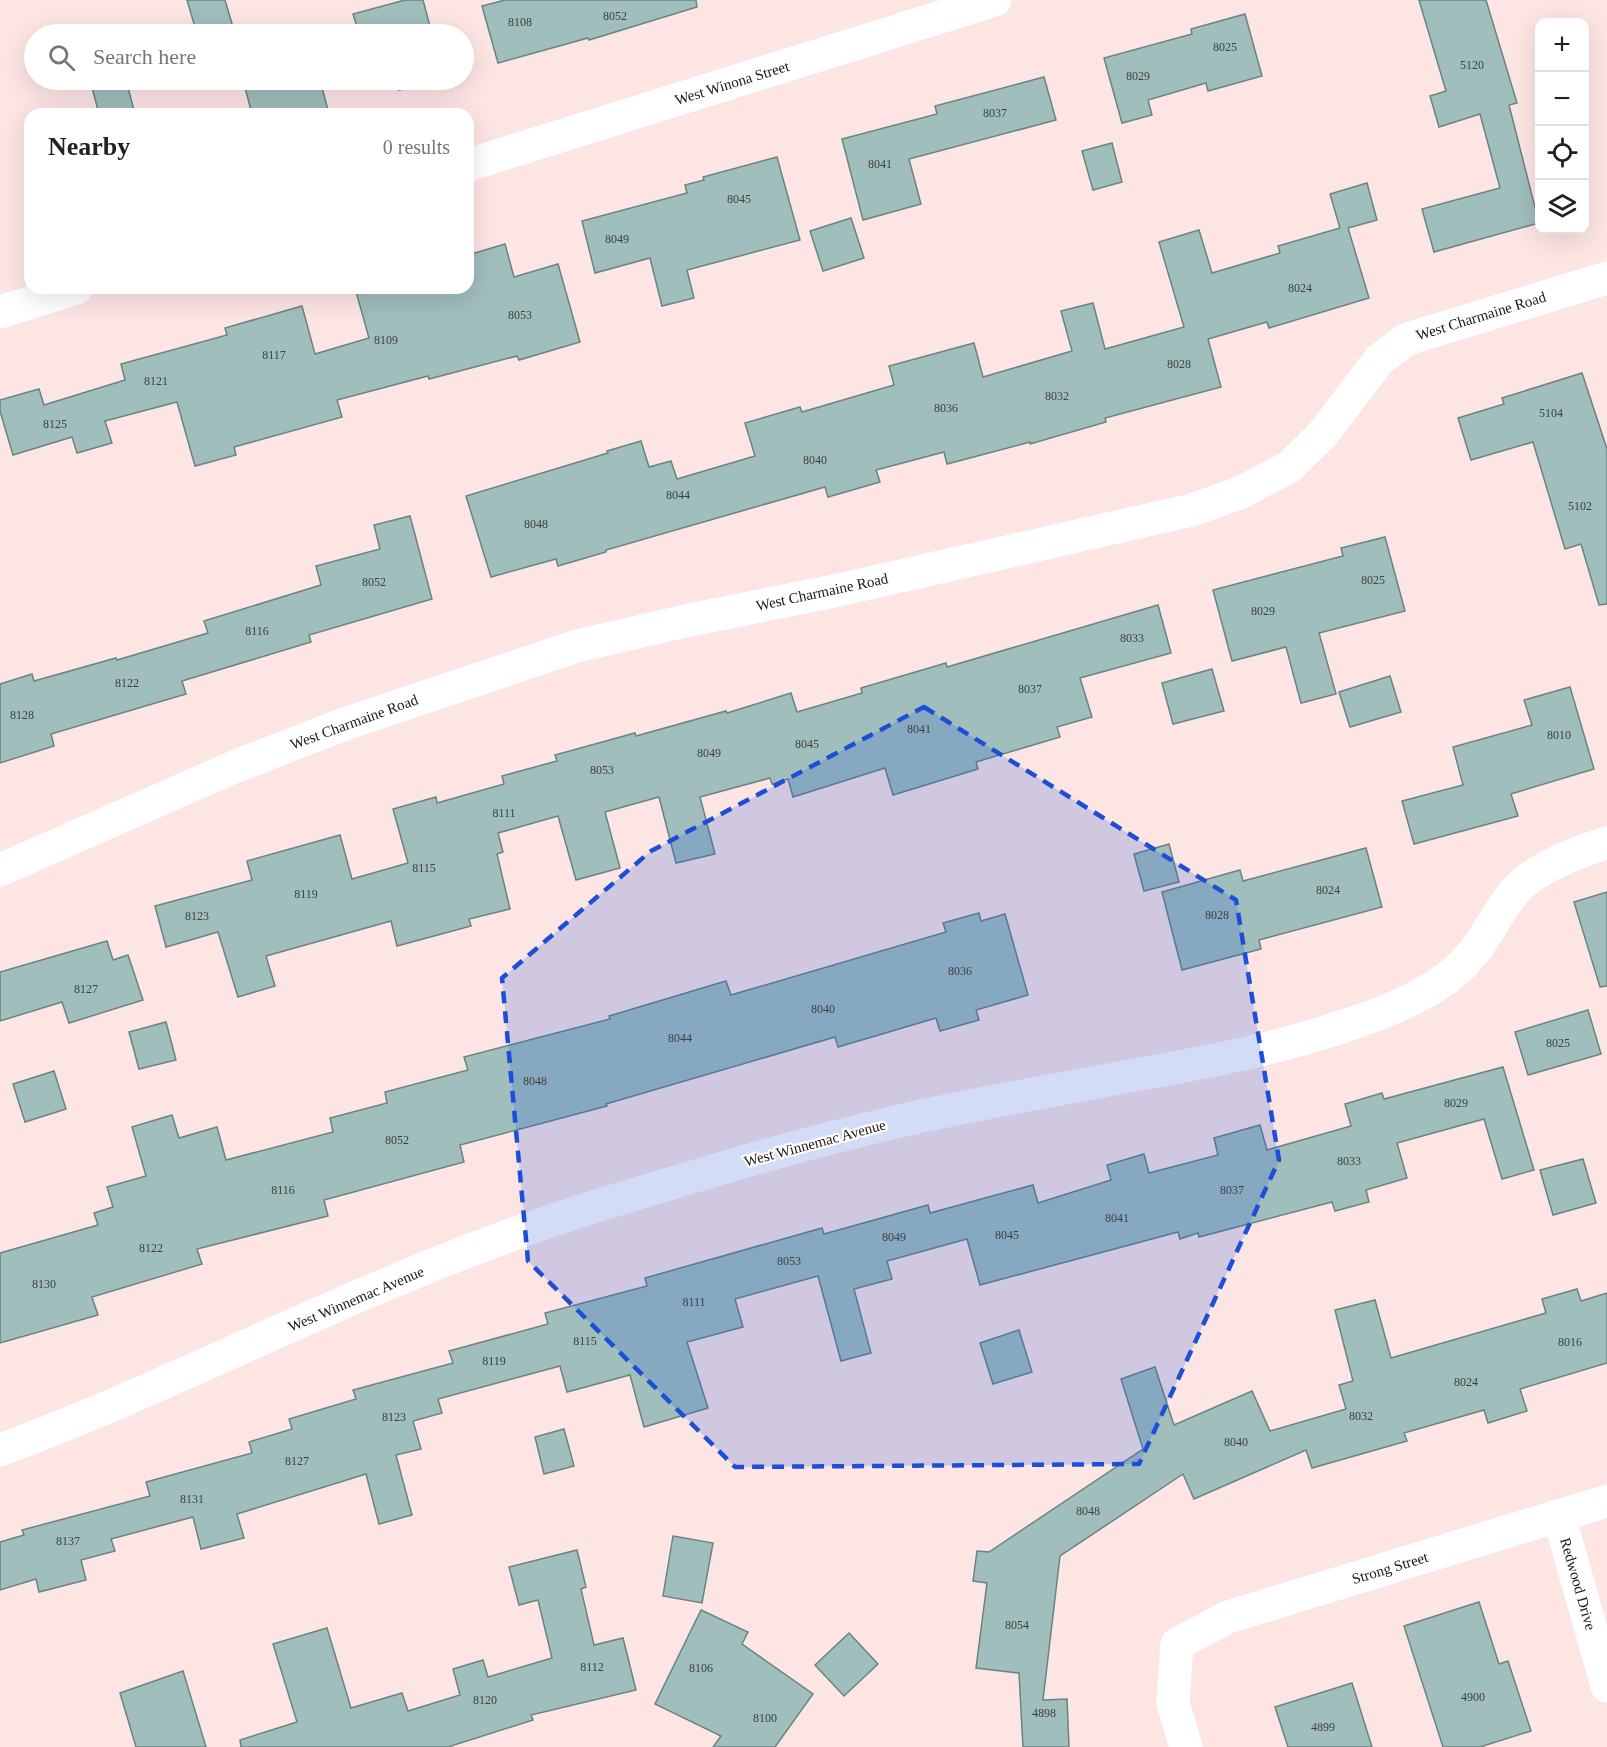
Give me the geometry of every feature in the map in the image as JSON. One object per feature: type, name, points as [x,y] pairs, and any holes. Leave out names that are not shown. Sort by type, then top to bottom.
[{"type":"street","name":"West Winona Street","points":[[474,163],[996,0]]},
{"type":"street","name":"West Charmaine Road","points":[[0,870],[234,767],[342,725],[577,646],[690,620],[839,590],[1192,510],[1242,492],[1289,467],[1323,434],[1379,360],[1407,339],[1450,324],[1607,278]]},
{"type":"street","points":[[0,312],[57,294]]},
{"type":"street","name":"West Winnemac Avenue","points":[[0,1450],[152,1390],[416,1273],[492,1242],[614,1200],[889,1123],[1260,1051],[1370,1017],[1426,991],[1456,970],[1478,948],[1518,887],[1547,867],[1591,847],[1607,843]]},
{"type":"street","name":"Strong Street","points":[[1186,1747],[1173,1703],[1177,1644],[1228,1617],[1607,1501]]},
{"type":"street","name":"Redwood Drive","points":[[1559,1516],[1607,1686]]},
{"type":"highlighted area","points":[[924,707],[1236,900],[1279,1160],[1139,1464],[735,1467],[528,1261],[502,978],[651,851]]},
{"type":"building","points":[[187,0],[225,0],[232,24],[194,24]]},
{"type":"building","points":[[405,0],[423,0],[429,24],[356,24],[353,14]]},
{"type":"building","points":[[505,0],[696,0],[697,7],[589,40],[588,38],[498,63],[482,6]]},
{"type":"building","points":[[1419,0],[1486,0],[1517,103],[1509,105],[1535,207],[1535,224],[1434,252],[1422,209],[1500,188],[1480,114],[1439,127],[1430,96],[1446,91]]},
{"type":"building","points":[[1245,14],[1262,76],[1208,91],[1206,83],[1148,100],[1152,115],[1122,123],[1104,58],[1192,34],[1191,29]]},
{"type":"building","points":[[1044,77],[1056,120],[909,159],[921,204],[863,220],[842,139],[937,114],[935,106]]},
{"type":"building","points":[[93,90],[129,90],[133,108],[97,108]]},
{"type":"building","points":[[246,90],[323,90],[327,108],[250,108]]},
{"type":"building","points":[[1112,143],[1122,182],[1093,190],[1082,151]]},
{"type":"building","points":[[777,157],[800,240],[687,270],[694,298],[662,306],[650,258],[595,273],[582,221],[687,193],[685,185],[704,180],[703,177]]},
{"type":"building","points":[[1367,183],[1377,220],[1348,228],[1369,298],[1269,328],[1267,322],[1208,339],[1221,387],[1105,418],[1106,422],[1030,444],[1030,442],[947,464],[944,452],[876,470],[880,482],[828,497],[825,487],[558,566],[556,559],[491,577],[466,496],[641,441],[649,467],[671,461],[677,479],[755,456],[745,423],[800,407],[802,412],[894,385],[889,366],[974,343],[983,377],[1072,351],[1061,311],[1093,303],[1105,349],[1184,327],[1159,242],[1199,230],[1212,273],[1280,253],[1278,246],[1340,228],[1330,194]]},
{"type":"building","points":[[851,218],[864,258],[823,271],[810,231]]},
{"type":"building","points":[[505,244],[514,277],[558,264],[580,342],[519,360],[517,356],[337,400],[342,417],[234,447],[236,455],[195,466],[177,402],[105,421],[112,443],[77,453],[72,437],[13,455],[0,411],[0,400],[39,389],[44,405],[125,380],[121,364],[227,335],[225,328],[302,306],[315,354],[369,338],[357,294],[474,294],[474,253]]},
{"type":"building","points":[[1582,373],[1607,449],[1607,604],[1599,605],[1581,544],[1565,549],[1533,442],[1471,460],[1458,418],[1504,404],[1502,398]]},
{"type":"building","points":[[410,516],[432,599],[309,635],[311,642],[182,681],[186,694],[51,734],[54,746],[0,763],[0,684],[32,674],[34,681],[116,658],[117,660],[208,633],[204,621],[321,585],[316,566],[380,549],[374,525]]},
{"type":"building","points":[[1385,537],[1405,611],[1319,633],[1336,694],[1301,703],[1286,647],[1232,661],[1213,590],[1343,556],[1341,548]]},
{"type":"building","points":[[1158,605],[1171,653],[1080,678],[1092,717],[1057,727],[1060,737],[976,762],[978,769],[893,795],[885,768],[793,797],[788,779],[772,784],[770,778],[700,797],[715,854],[676,863],[659,797],[605,812],[620,868],[576,880],[558,816],[498,833],[503,852],[497,854],[510,909],[469,919],[471,926],[397,946],[391,921],[266,956],[275,986],[238,997],[218,932],[166,947],[155,906],[252,880],[247,861],[340,835],[352,879],[408,863],[393,809],[436,797],[437,803],[504,784],[502,776],[557,761],[555,755],[635,733],[636,736],[726,711],[727,713],[791,693],[797,712],[862,693],[861,688],[946,663],[947,667]]},
{"type":"building","points":[[1212,669],[1224,711],[1173,724],[1162,683]]},
{"type":"building","points":[[1390,676],[1401,712],[1350,727],[1339,692]]},
{"type":"building","points":[[1570,687],[1594,769],[1511,794],[1518,816],[1414,844],[1402,801],[1463,785],[1453,747],[1532,725],[1524,700]]},
{"type":"building","points":[[1169,844],[1179,882],[1144,891],[1134,854]]},
{"type":"building","points":[[1366,848],[1382,907],[1259,940],[1261,949],[1182,970],[1162,892],[1240,870],[1243,881]]},
{"type":"building","points":[[1607,892],[1607,986],[1600,987],[1574,902]]},
{"type":"building","points":[[979,913],[981,921],[1005,914],[1028,995],[976,1010],[979,1020],[940,1031],[936,1018],[838,1047],[835,1037],[606,1104],[607,1106],[460,1145],[464,1162],[324,1200],[328,1216],[197,1249],[202,1264],[92,1297],[98,1315],[0,1343],[0,1253],[98,1225],[94,1213],[113,1207],[107,1187],[146,1176],[132,1127],[172,1115],[179,1138],[217,1127],[226,1160],[333,1132],[330,1118],[387,1103],[385,1092],[468,1070],[464,1057],[610,1019],[609,1016],[726,981],[731,995],[946,932],[943,923]]},
{"type":"building","points":[[107,941],[113,960],[128,955],[143,1000],[69,1023],[62,1002],[0,1021],[0,972]]},
{"type":"building","points":[[1588,1010],[1601,1054],[1528,1075],[1515,1032]]},
{"type":"building","points":[[166,1022],[176,1060],[139,1069],[129,1032]]},
{"type":"building","points":[[1503,1067],[1534,1170],[1502,1179],[1484,1119],[1397,1143],[1407,1178],[1366,1190],[1369,1202],[1335,1211],[1332,1202],[1199,1237],[1198,1233],[1180,1239],[1178,1232],[980,1285],[967,1239],[887,1261],[892,1279],[854,1289],[871,1353],[841,1361],[818,1276],[735,1299],[743,1327],[687,1342],[708,1408],[644,1427],[630,1375],[567,1392],[560,1366],[438,1399],[442,1413],[413,1421],[421,1449],[396,1455],[412,1515],[379,1524],[366,1474],[237,1514],[244,1538],[201,1549],[193,1517],[111,1539],[115,1551],[81,1560],[86,1580],[39,1592],[36,1579],[0,1590],[0,1542],[24,1535],[22,1530],[150,1496],[146,1482],[252,1453],[249,1442],[292,1429],[289,1419],[356,1399],[353,1390],[453,1363],[449,1351],[548,1324],[545,1313],[647,1286],[645,1278],[822,1228],[824,1234],[928,1205],[930,1213],[1033,1185],[1038,1203],[1111,1180],[1107,1165],[1144,1154],[1149,1173],[1218,1155],[1214,1138],[1260,1125],[1267,1150],[1351,1126],[1345,1104],[1382,1093],[1384,1099]]},
{"type":"building","points":[[54,1071],[66,1109],[25,1122],[13,1084]]},
{"type":"building","points":[[1583,1159],[1596,1203],[1553,1215],[1540,1170]]},
{"type":"building","points":[[1577,1289],[1581,1301],[1607,1293],[1607,1363],[1520,1389],[1527,1411],[1488,1423],[1484,1410],[1404,1433],[1407,1441],[1312,1468],[1306,1450],[1194,1499],[1183,1474],[1060,1556],[1043,1700],[1067,1699],[1069,1747],[1023,1747],[1019,1673],[976,1668],[987,1583],[973,1581],[977,1551],[989,1552],[1143,1449],[1121,1379],[1155,1367],[1174,1425],[1252,1391],[1270,1431],[1346,1409],[1339,1385],[1353,1381],[1335,1310],[1375,1300],[1391,1358],[1546,1313],[1542,1299]]},
{"type":"building","points":[[1019,1330],[1032,1372],[993,1384],[980,1343]]},
{"type":"building","points":[[564,1429],[574,1466],[544,1474],[535,1437]]},
{"type":"building","points":[[673,1536],[713,1543],[702,1603],[663,1596]]},
{"type":"building","points":[[577,1550],[586,1587],[581,1589],[594,1645],[623,1638],[636,1690],[531,1715],[533,1720],[448,1747],[241,1747],[240,1740],[297,1722],[273,1644],[327,1628],[351,1708],[402,1693],[408,1711],[460,1695],[453,1669],[483,1660],[488,1677],[552,1658],[538,1600],[519,1605],[509,1567]]},
{"type":"building","points":[[1479,1602],[1499,1664],[1508,1661],[1531,1731],[1480,1747],[1443,1747],[1404,1626]]},
{"type":"building","points":[[701,1610],[748,1632],[742,1644],[813,1694],[775,1747],[713,1747],[721,1736],[655,1704]]},
{"type":"building","points":[[849,1633],[878,1664],[844,1696],[815,1665]]},
{"type":"building","points":[[183,1671],[206,1747],[136,1747],[120,1693]]},
{"type":"building","points":[[1352,1683],[1372,1747],[1288,1747],[1275,1707]]}]
